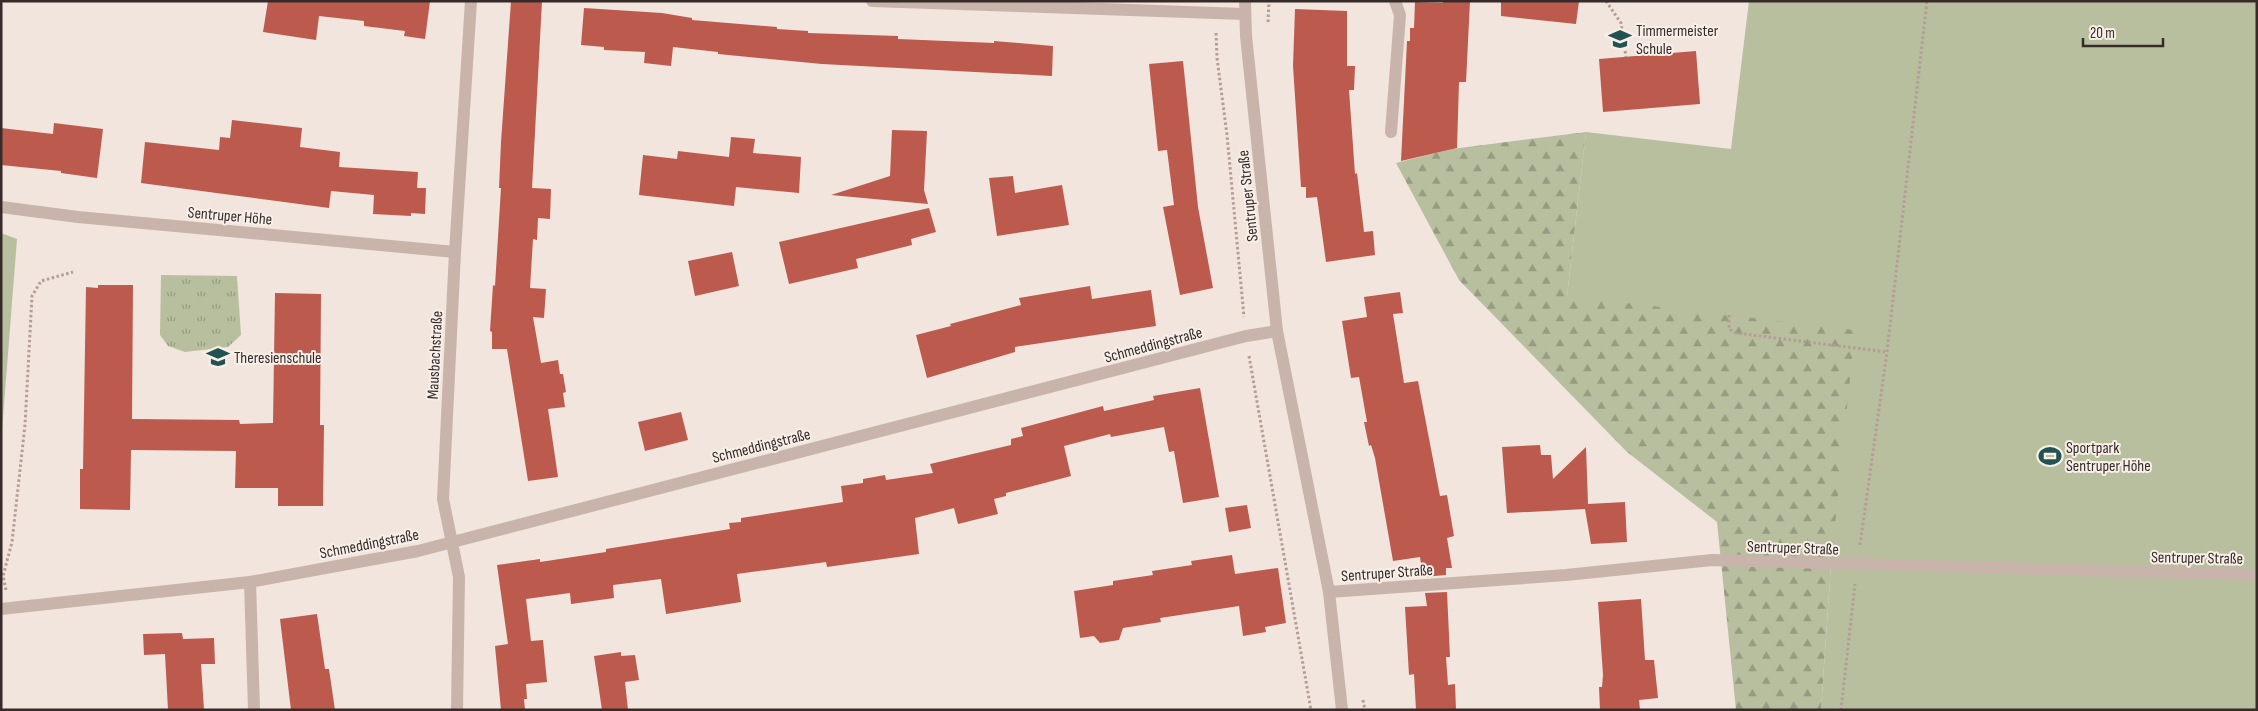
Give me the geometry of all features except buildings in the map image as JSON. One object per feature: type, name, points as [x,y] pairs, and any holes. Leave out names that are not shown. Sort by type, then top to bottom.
[{"type":"street","name":"Mausbachstraße","points":[[457,710],[459,577],[443,499],[455,252],[471,1]]},
{"type":"street","points":[[872,1],[1245,8]]},
{"type":"street","points":[[1391,132],[1400,15],[1395,1]]},
{"type":"street","name":"Sentruper Straße","points":[[1245,8],[1277,331],[1329,592],[1342,710]]},
{"type":"street","name":"Sentruper Höhe","points":[[1,208],[78,218],[455,252]]},
{"type":"street","name":"Schmeddingstraße","points":[[5,608],[250,582],[453,543],[1246,336],[1277,331]]},
{"type":"street","name":"Sentruper Straße","points":[[1329,592],[1566,575],[1712,560],[2257,575]]},
{"type":"street","points":[[250,582],[254,710]]},
{"type":"path","points":[[1267,30],[1269,1]]},
{"type":"path","points":[[1606,1],[1622,23],[1626,57]]},
{"type":"path","points":[[1840,710],[1887,352],[1927,1]]},
{"type":"path","points":[[5,608],[3,576],[12,542],[20,473],[32,296],[42,281],[73,272]]},
{"type":"path","points":[[1730,315],[1729,329],[1736,334],[1887,352]]},
{"type":"path","points":[[1362,692],[1365,710]]},
{"type":"green space","name":"Sportpark Sentruper Höhe","points":[[1749,1],[2257,1],[2257,710],[1821,710],[1831,564],[1567,296],[1586,132],[1731,149]]},
{"type":"green space","points":[[1586,132],[1567,296],[1855,330],[1831,564],[1821,710],[1736,710],[1717,522],[1627,452],[1459,280],[1396,163],[1452,149]]},
{"type":"green space","points":[[1,233],[17,239],[1,443]]},
{"type":"green space","points":[[161,275],[237,276],[241,335],[228,347],[185,352],[168,346],[160,335]]},
{"type":"place","name":"Timmermeister Schule","points":[[1620,39]]},
{"type":"place","name":"Theresienschule","points":[[218,357]]},
{"type":"place","name":"Sportpark Sentruper Höhe","points":[[2050,456]]}]
